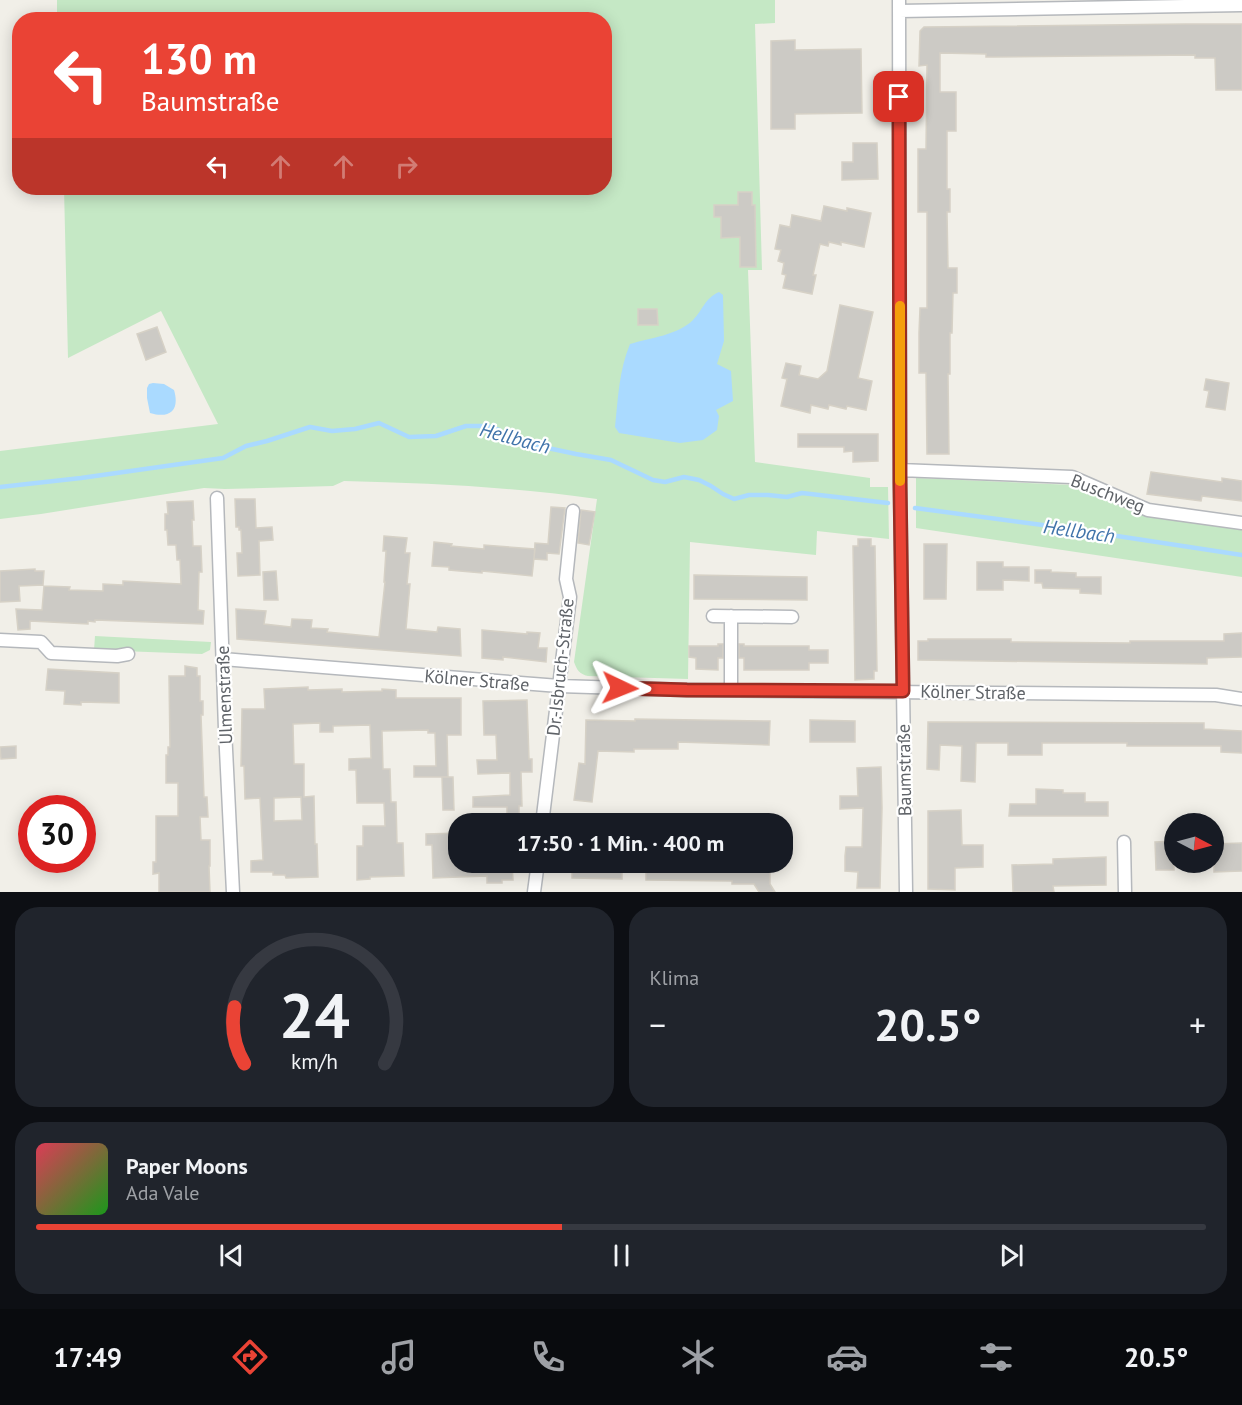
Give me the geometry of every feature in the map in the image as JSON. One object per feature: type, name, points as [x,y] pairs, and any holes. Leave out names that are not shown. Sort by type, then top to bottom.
[{"type":"street","points":[[899,6],[1242,5]]},
{"type":"street","name":"Baumstraße","points":[[899,6],[900,470],[906,892]]},
{"type":"street","name":"Buschweg","points":[[900,470],[1072,477],[1148,510],[1242,523]]},
{"type":"street","name":"Ulmenstraße","points":[[217,498],[232,892]]},
{"type":"street","name":"Dr.-Isbruch-Straße","points":[[543,813],[570,597],[566,579],[573,511]]},
{"type":"street","points":[[713,616],[792,617]]},
{"type":"street","points":[[731,616],[731,690]]},
{"type":"street","points":[[0,640],[41,642],[51,653],[117,656],[128,654]]},
{"type":"street","name":"Kölner Straße","points":[[223,659],[559,686],[1216,695],[1242,699]]},
{"type":"street","name":"Kölner Straße","points":[[1216,695],[1242,690]]},
{"type":"street","points":[[1124,842],[1125,892]]},
{"type":"street","points":[[534,892],[537,873]]},
{"type":"green space","points":[[57,0],[775,0],[775,23],[755,24],[762,270],[748,270],[755,462],[870,478],[870,487],[888,487],[889,539],[817,531],[816,555],[690,542],[688,679],[588,676],[580,673],[576,667],[574,662],[597,499],[471,486],[344,481],[333,486],[204,488],[0,519],[0,451],[218,424],[161,311],[68,358],[64,195],[612,195],[612,12],[57,12]]},
{"type":"green space","points":[[916,478],[1073,485],[1145,516],[1242,530],[1242,577],[916,528]]},
{"type":"green space","points":[[95,636],[211,642],[210,650],[202,654],[94,650]]},
{"type":"water","points":[[719,292],[723,295],[724,341],[717,364],[731,371],[733,401],[716,410],[719,416],[717,430],[703,440],[680,443],[619,433],[615,427],[618,395],[623,364],[630,344],[672,333],[687,325],[710,298]]},
{"type":"water","points":[[153,383],[164,384],[174,390],[176,403],[168,414],[150,413],[147,388]]},
{"type":"building","points":[[1242,24],[1242,90],[1216,90],[1215,58],[1195,58],[1195,55],[986,57],[986,54],[940,53],[940,92],[956,92],[956,131],[947,131],[947,189],[950,189],[950,212],[947,212],[948,268],[957,268],[957,293],[953,293],[952,333],[950,333],[949,454],[927,454],[926,373],[919,373],[920,308],[927,308],[927,212],[918,212],[918,149],[926,149],[927,65],[919,66],[920,31],[924,27]]},
{"type":"building","points":[[795,40],[795,50],[861,49],[862,113],[795,114],[795,129],[771,129],[771,41]]},
{"type":"building","points":[[853,143],[877,143],[878,179],[842,180],[842,162],[853,162]]},
{"type":"building","points":[[738,192],[752,192],[752,205],[755,205],[756,267],[740,267],[740,237],[721,238],[721,217],[714,217],[714,205],[738,205]]},
{"type":"building","points":[[824,206],[871,213],[864,247],[841,242],[841,245],[829,242],[828,246],[820,244],[813,275],[816,275],[812,294],[783,288],[786,275],[782,274],[784,263],[778,261],[781,250],[775,249],[780,225],[790,227],[792,215],[821,221]]},
{"type":"building","points":[[840,305],[873,312],[858,378],[872,381],[866,410],[829,405],[828,409],[811,405],[810,413],[781,406],[787,379],[782,378],[786,363],[801,366],[799,375],[818,379],[827,371]]},
{"type":"building","points":[[638,309],[657,309],[658,325],[638,325]]},
{"type":"building","points":[[157,327],[166,352],[146,360],[137,334]]},
{"type":"building","points":[[1206,379],[1229,383],[1225,410],[1206,407],[1209,391],[1204,390]]},
{"type":"building","points":[[798,434],[878,434],[878,461],[853,462],[853,451],[844,452],[844,447],[798,447]]},
{"type":"building","points":[[1151,472],[1222,482],[1222,478],[1242,481],[1242,501],[1202,496],[1201,501],[1147,494]]},
{"type":"building","points":[[235,499],[255,499],[256,528],[272,527],[273,540],[259,541],[260,575],[238,576],[237,553],[242,553],[241,530],[236,527]]},
{"type":"building","points":[[193,501],[193,546],[201,546],[202,572],[199,572],[198,610],[204,611],[203,624],[95,620],[95,622],[88,621],[88,624],[30,621],[30,629],[18,630],[16,609],[42,610],[44,586],[70,587],[69,590],[103,591],[103,584],[123,585],[123,581],[181,584],[180,560],[177,560],[176,545],[168,545],[165,514],[168,514],[167,502]]},
{"type":"building","points":[[551,507],[565,508],[559,554],[547,553],[547,560],[534,559],[535,543],[548,544]]},
{"type":"building","points":[[581,510],[595,512],[589,545],[578,543]]},
{"type":"building","points":[[384,536],[407,538],[405,553],[410,553],[407,584],[410,584],[406,629],[437,632],[438,627],[460,629],[461,656],[237,639],[236,609],[266,611],[264,624],[291,627],[292,619],[312,620],[311,628],[328,629],[327,632],[379,637],[385,582]]},
{"type":"building","points":[[858,539],[871,539],[871,546],[875,546],[877,671],[874,671],[874,679],[855,680],[853,546],[858,546]]},
{"type":"building","points":[[434,542],[484,549],[484,545],[535,549],[532,576],[449,570],[449,567],[432,566]]},
{"type":"building","points":[[924,544],[947,544],[946,599],[924,599]]},
{"type":"building","points":[[977,562],[1003,562],[1003,567],[1029,567],[1029,581],[1003,580],[1003,590],[977,590]]},
{"type":"building","points":[[35,569],[35,571],[44,571],[43,585],[19,586],[20,601],[0,602],[0,571]]},
{"type":"building","points":[[1035,570],[1076,573],[1076,577],[1101,577],[1101,594],[1080,593],[1080,589],[1043,588],[1042,583],[1035,583]]},
{"type":"building","points":[[276,571],[278,600],[264,600],[263,572]]},
{"type":"building","points":[[694,575],[807,577],[807,600],[694,599]]},
{"type":"building","points":[[482,630],[540,633],[538,648],[547,648],[546,662],[503,657],[503,660],[482,658]]},
{"type":"building","points":[[1242,633],[1242,657],[1207,658],[1207,664],[918,660],[918,641],[928,641],[928,639],[1130,643],[1130,641],[1224,641],[1224,634]]},
{"type":"building","points":[[718,644],[723,644],[723,658],[718,658],[718,670],[696,669],[696,658],[689,657],[689,646],[718,646]]},
{"type":"building","points":[[739,644],[744,644],[744,646],[809,646],[809,650],[828,650],[828,663],[809,663],[809,670],[744,670],[744,658],[739,658]]},
{"type":"building","points":[[185,666],[197,668],[197,676],[200,676],[200,701],[203,701],[203,715],[201,715],[204,797],[207,797],[208,817],[200,817],[201,840],[210,840],[210,892],[159,892],[159,873],[153,874],[153,862],[156,862],[156,816],[178,816],[178,783],[166,783],[166,755],[170,747],[169,676],[185,676]]},
{"type":"building","points":[[48,669],[119,673],[119,703],[64,704],[65,691],[46,690]]},
{"type":"building","points":[[308,687],[308,690],[342,689],[342,692],[382,691],[382,689],[396,690],[396,698],[461,698],[461,735],[447,735],[448,777],[414,777],[414,766],[436,766],[435,733],[428,733],[428,730],[382,731],[383,769],[390,769],[391,802],[396,802],[397,843],[403,843],[404,876],[370,877],[370,879],[357,880],[357,846],[363,846],[363,826],[385,826],[384,803],[357,803],[356,770],[349,770],[349,759],[371,758],[370,725],[333,726],[333,732],[320,732],[320,723],[293,724],[294,764],[304,764],[304,797],[314,796],[318,877],[286,878],[285,875],[273,875],[273,872],[251,872],[251,861],[263,860],[260,798],[245,799],[244,766],[241,766],[242,709],[265,709],[264,689]],"holes":[[[301,797],[302,820],[274,821],[274,798]]]},
{"type":"building","points":[[527,700],[529,759],[532,759],[532,772],[521,772],[522,806],[519,806],[519,813],[507,813],[507,807],[473,807],[473,797],[510,795],[510,773],[478,774],[477,760],[497,760],[496,735],[484,735],[483,701]]},
{"type":"building","points":[[635,719],[770,721],[769,745],[678,742],[678,749],[634,749],[634,752],[598,751],[592,802],[574,800],[579,763],[585,764],[586,720],[635,721]]},
{"type":"building","points":[[810,720],[855,721],[855,742],[810,742]]},
{"type":"building","points":[[928,722],[1204,723],[1204,729],[1242,731],[1242,753],[1221,752],[1221,746],[1042,743],[1042,755],[1008,755],[1008,743],[976,743],[975,782],[961,781],[962,746],[940,745],[939,770],[927,769]]},
{"type":"building","points":[[16,746],[16,758],[1,759],[0,747]]},
{"type":"building","points":[[881,767],[880,888],[857,888],[858,872],[845,871],[845,856],[846,847],[862,847],[863,808],[840,809],[840,796],[858,796],[857,768]]},
{"type":"building","points":[[442,777],[453,777],[454,810],[443,810]]},
{"type":"building","points":[[1036,789],[1085,793],[1085,802],[1108,802],[1108,816],[1009,816],[1010,804],[1036,804]]},
{"type":"building","points":[[961,810],[962,845],[983,845],[983,867],[955,868],[955,890],[928,889],[928,811]]},
{"type":"building","points":[[448,833],[448,873],[513,873],[513,880],[487,883],[487,876],[433,878],[432,845],[426,845],[426,834]]},
{"type":"building","points":[[1155,842],[1164,842],[1164,870],[1156,870]]},
{"type":"building","points":[[1242,843],[1242,871],[1224,872],[1224,844]]},
{"type":"building","points":[[1106,857],[1106,885],[1053,886],[1054,892],[1013,892],[1012,865],[1053,864],[1053,859]]},
{"type":"building","points":[[572,873],[622,873],[622,879],[572,878]]},
{"type":"building","points":[[646,873],[770,873],[770,884],[775,892],[759,892],[754,884],[732,884],[732,881],[646,880]]},
{"type":"waterway","name":"Hellbach","points":[[0,487],[223,458],[246,446],[310,427],[332,431],[355,429],[379,423],[409,437],[436,436],[466,426],[487,426],[499,430],[510,440],[611,460],[653,480],[665,482],[684,477],[699,480],[734,499],[749,495],[787,497],[802,493],[888,503]]},
{"type":"waterway","name":"Hellbach","points":[[915,508],[1242,555]]},
{"type":"slow traffic","points":[[900,306],[900,481]]},
{"type":"route","points":[[620,688],[903,691],[899,97]]}]
